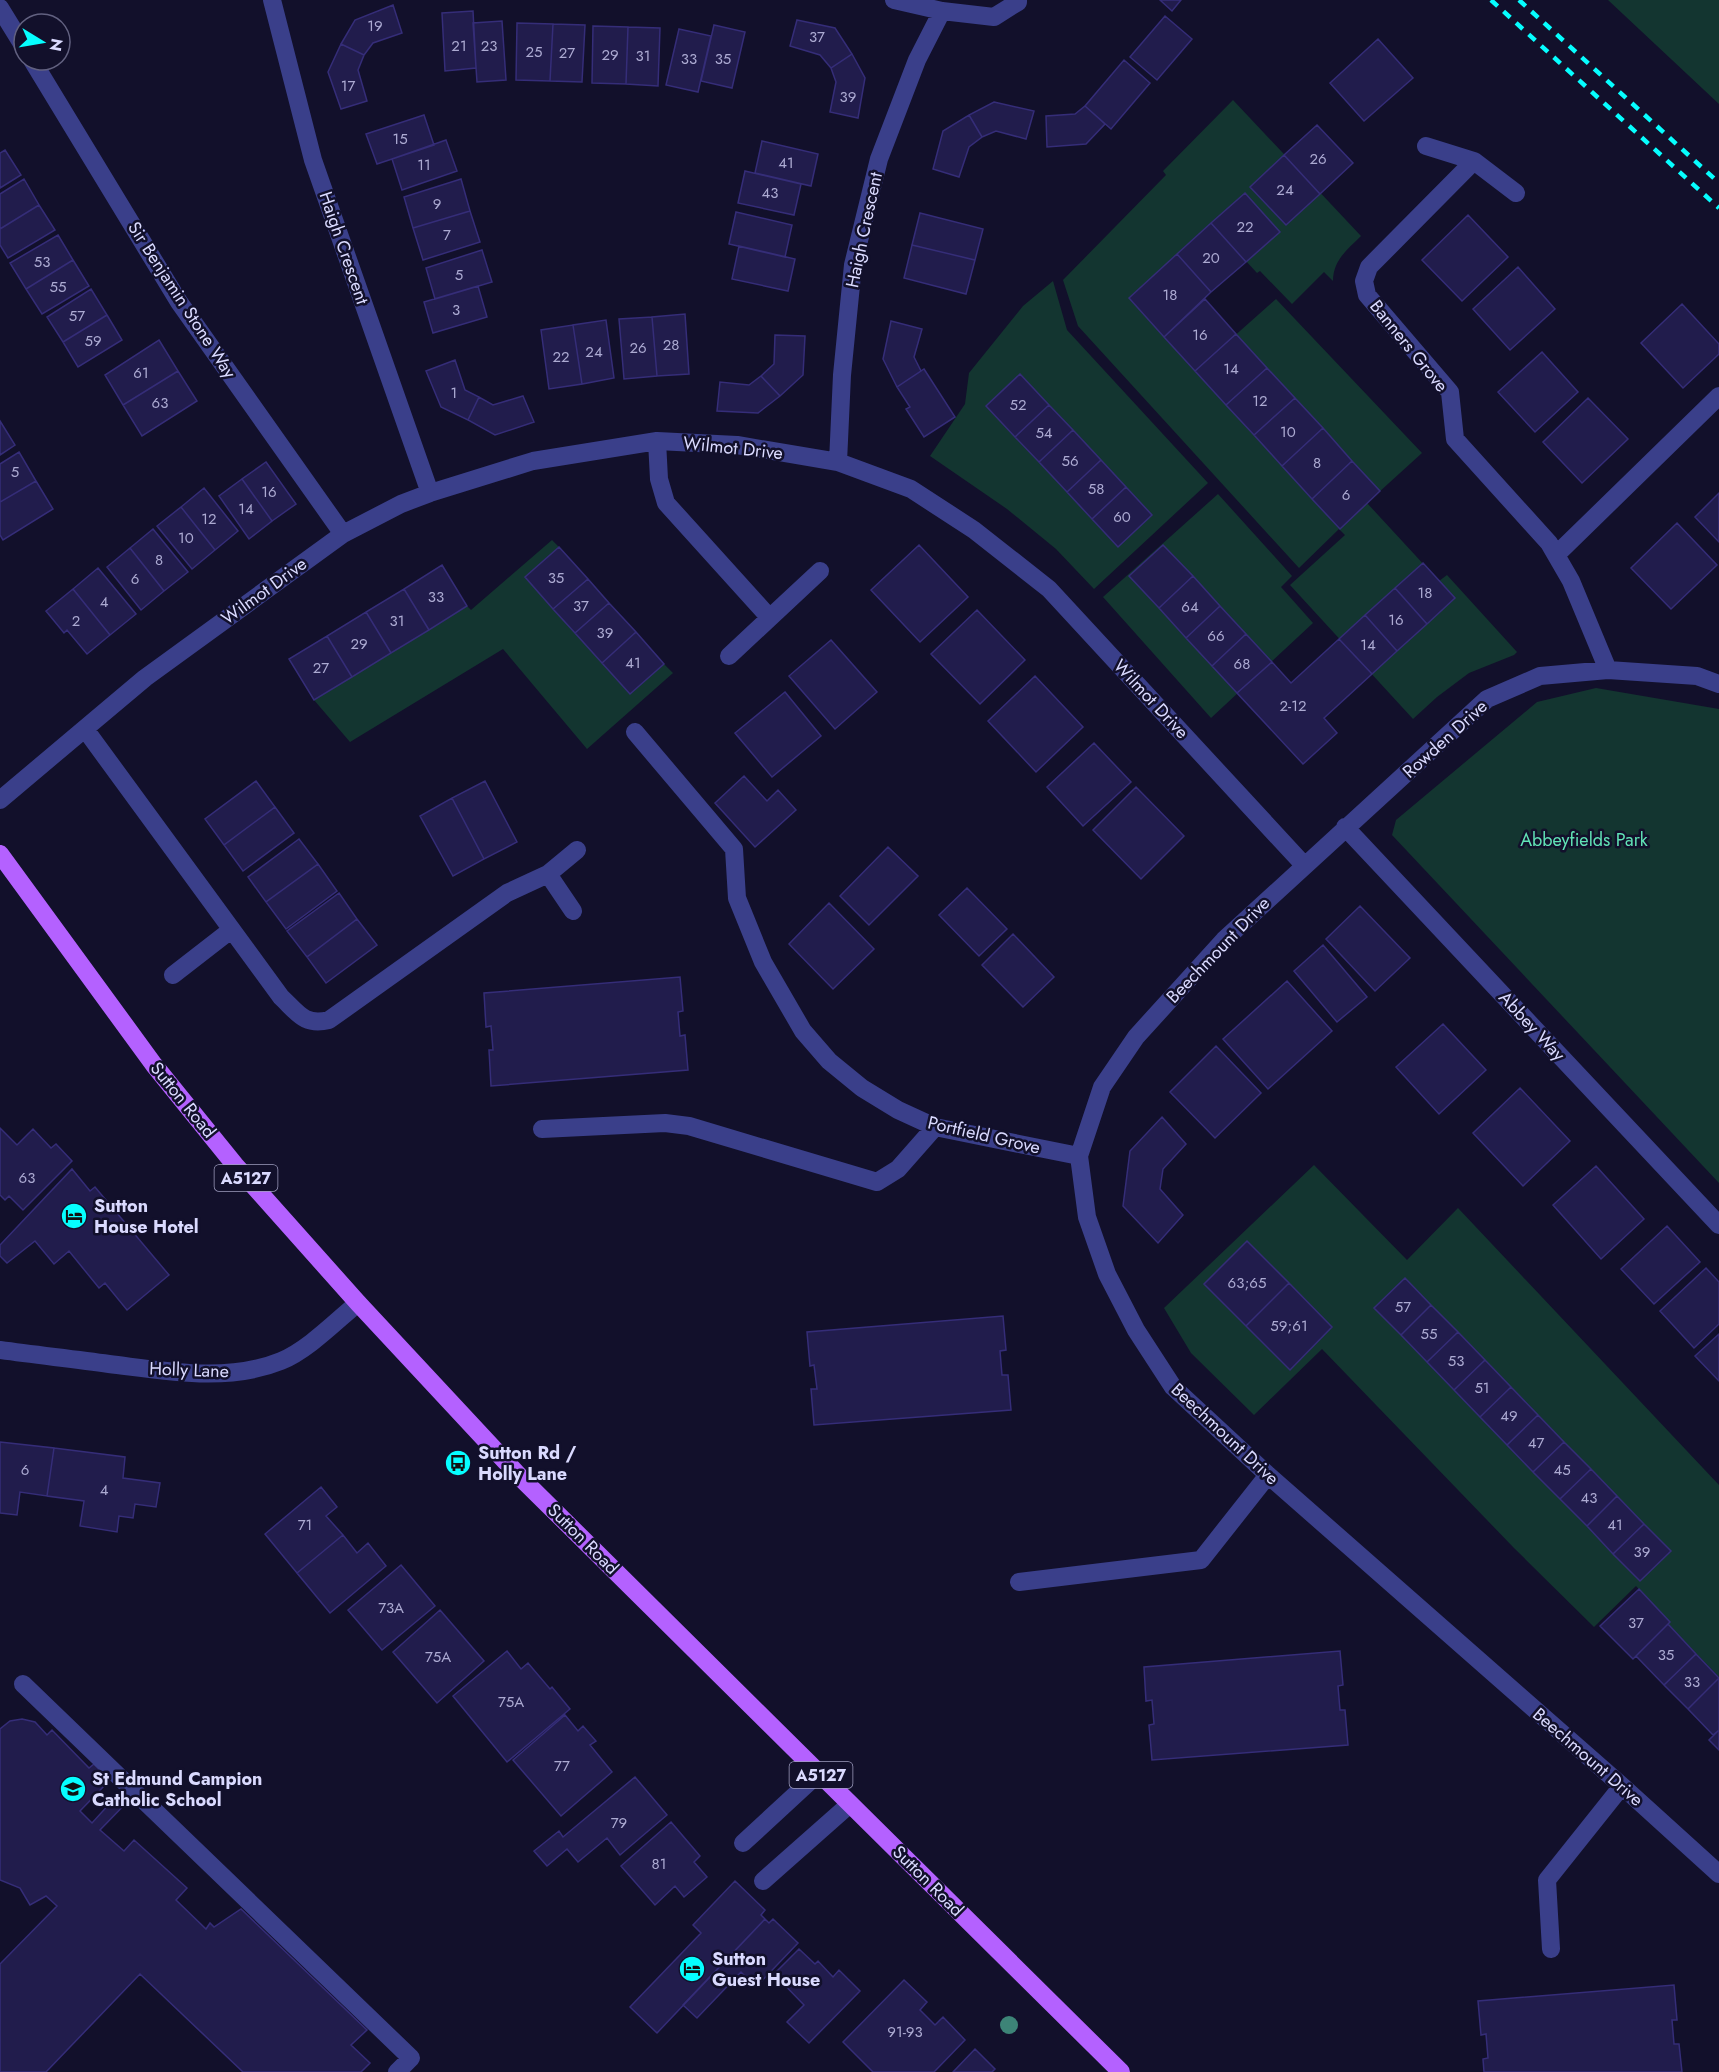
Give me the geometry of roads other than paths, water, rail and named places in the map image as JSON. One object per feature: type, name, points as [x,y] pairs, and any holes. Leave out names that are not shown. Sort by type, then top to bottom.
[{"type":"main road","name":"Sutton Road","points":[[0,854],[154,1065],[235,1165],[358,1303],[521,1478],[1121,2072]]},
{"type":"street","name":"Haigh Crescent","points":[[272,0],[313,160],[430,493]]},
{"type":"street","points":[[894,0],[942,11],[994,17],[1018,0]]},
{"type":"street","points":[[0,8],[12,28]]},
{"type":"street","name":"Haigh Crescent","points":[[838,462],[842,375],[853,265],[879,159],[917,60],[942,11]]},
{"type":"street","name":"Sir Benjamin Stone Way","points":[[39,72],[179,302],[344,534]]},
{"type":"street","points":[[1426,146],[1474,162],[1516,193]]},
{"type":"street","name":"Banners Grove","points":[[1474,162],[1369,267],[1364,280],[1368,295],[1450,392],[1455,439],[1549,543],[1571,581],[1608,670]]},
{"type":"street","points":[[1556,555],[1719,396]]},
{"type":"street","name":"Wilmot Drive","points":[[0,801],[145,678],[344,534],[401,504],[533,461],[657,441],[737,445],[838,462],[911,489],[974,530],[1049,589],[1304,865]]},
{"type":"street","points":[[657,441],[659,479],[666,503],[770,616]]},
{"type":"street","points":[[729,656],[820,571]]},
{"type":"street","name":"Rowden Drive","points":[[1304,865],[1487,699],[1540,676],[1608,670],[1697,676],[1719,684]]},
{"type":"street","points":[[85,729],[281,997],[309,1022],[329,1020],[507,893],[548,874],[577,850]]},
{"type":"street","name":"Portfield Grove","points":[[635,732],[734,849],[737,898],[763,963],[803,1031],[830,1061],[862,1089],[898,1110],[935,1127],[1079,1156]]},
{"type":"street","name":"Abbey Way","points":[[1346,827],[1719,1225]]},
{"type":"street","name":"Beechmount Drive","points":[[1304,865],[1224,940],[1136,1038],[1102,1087],[1079,1156],[1087,1217],[1107,1274],[1137,1330],[1173,1388],[1268,1475],[1719,1874]]},
{"type":"street","points":[[548,874],[573,911]]},
{"type":"street","points":[[173,975],[231,930]]},
{"type":"street","points":[[542,1129],[665,1123],[689,1126],[877,1182],[898,1169],[935,1127]]},
{"type":"street","name":"Holly Lane","points":[[0,1350],[199,1374],[228,1373],[256,1369],[283,1360],[310,1342],[358,1303]]},
{"type":"street","points":[[1019,1582],[1201,1560],[1268,1475]]},
{"type":"street","points":[[23,1684],[411,2058],[397,2072]]},
{"type":"street","points":[[743,1843],[819,1773]]},
{"type":"street","points":[[1551,1949],[1547,1880],[1622,1786]]},
{"type":"street","points":[[763,1881],[850,1804]]},
{"type":"railway","points":[[1491,0],[1719,208]]},
{"type":"railway","points":[[1519,0],[1719,183]]},
{"type":"place","name":"Sutton House Hotel","points":[[74,1216]]},
{"type":"place","name":"Sutton Rd / Holly Lane","points":[[458,1463]]},
{"type":"place","name":"St Edmund Campion Catholic School","points":[[73,1789]]},
{"type":"place","name":"Sutton Guest House","points":[[692,1969]]},
{"type":"park label","name":"Abbeyfields Park","points":[[1584,840]]}]
